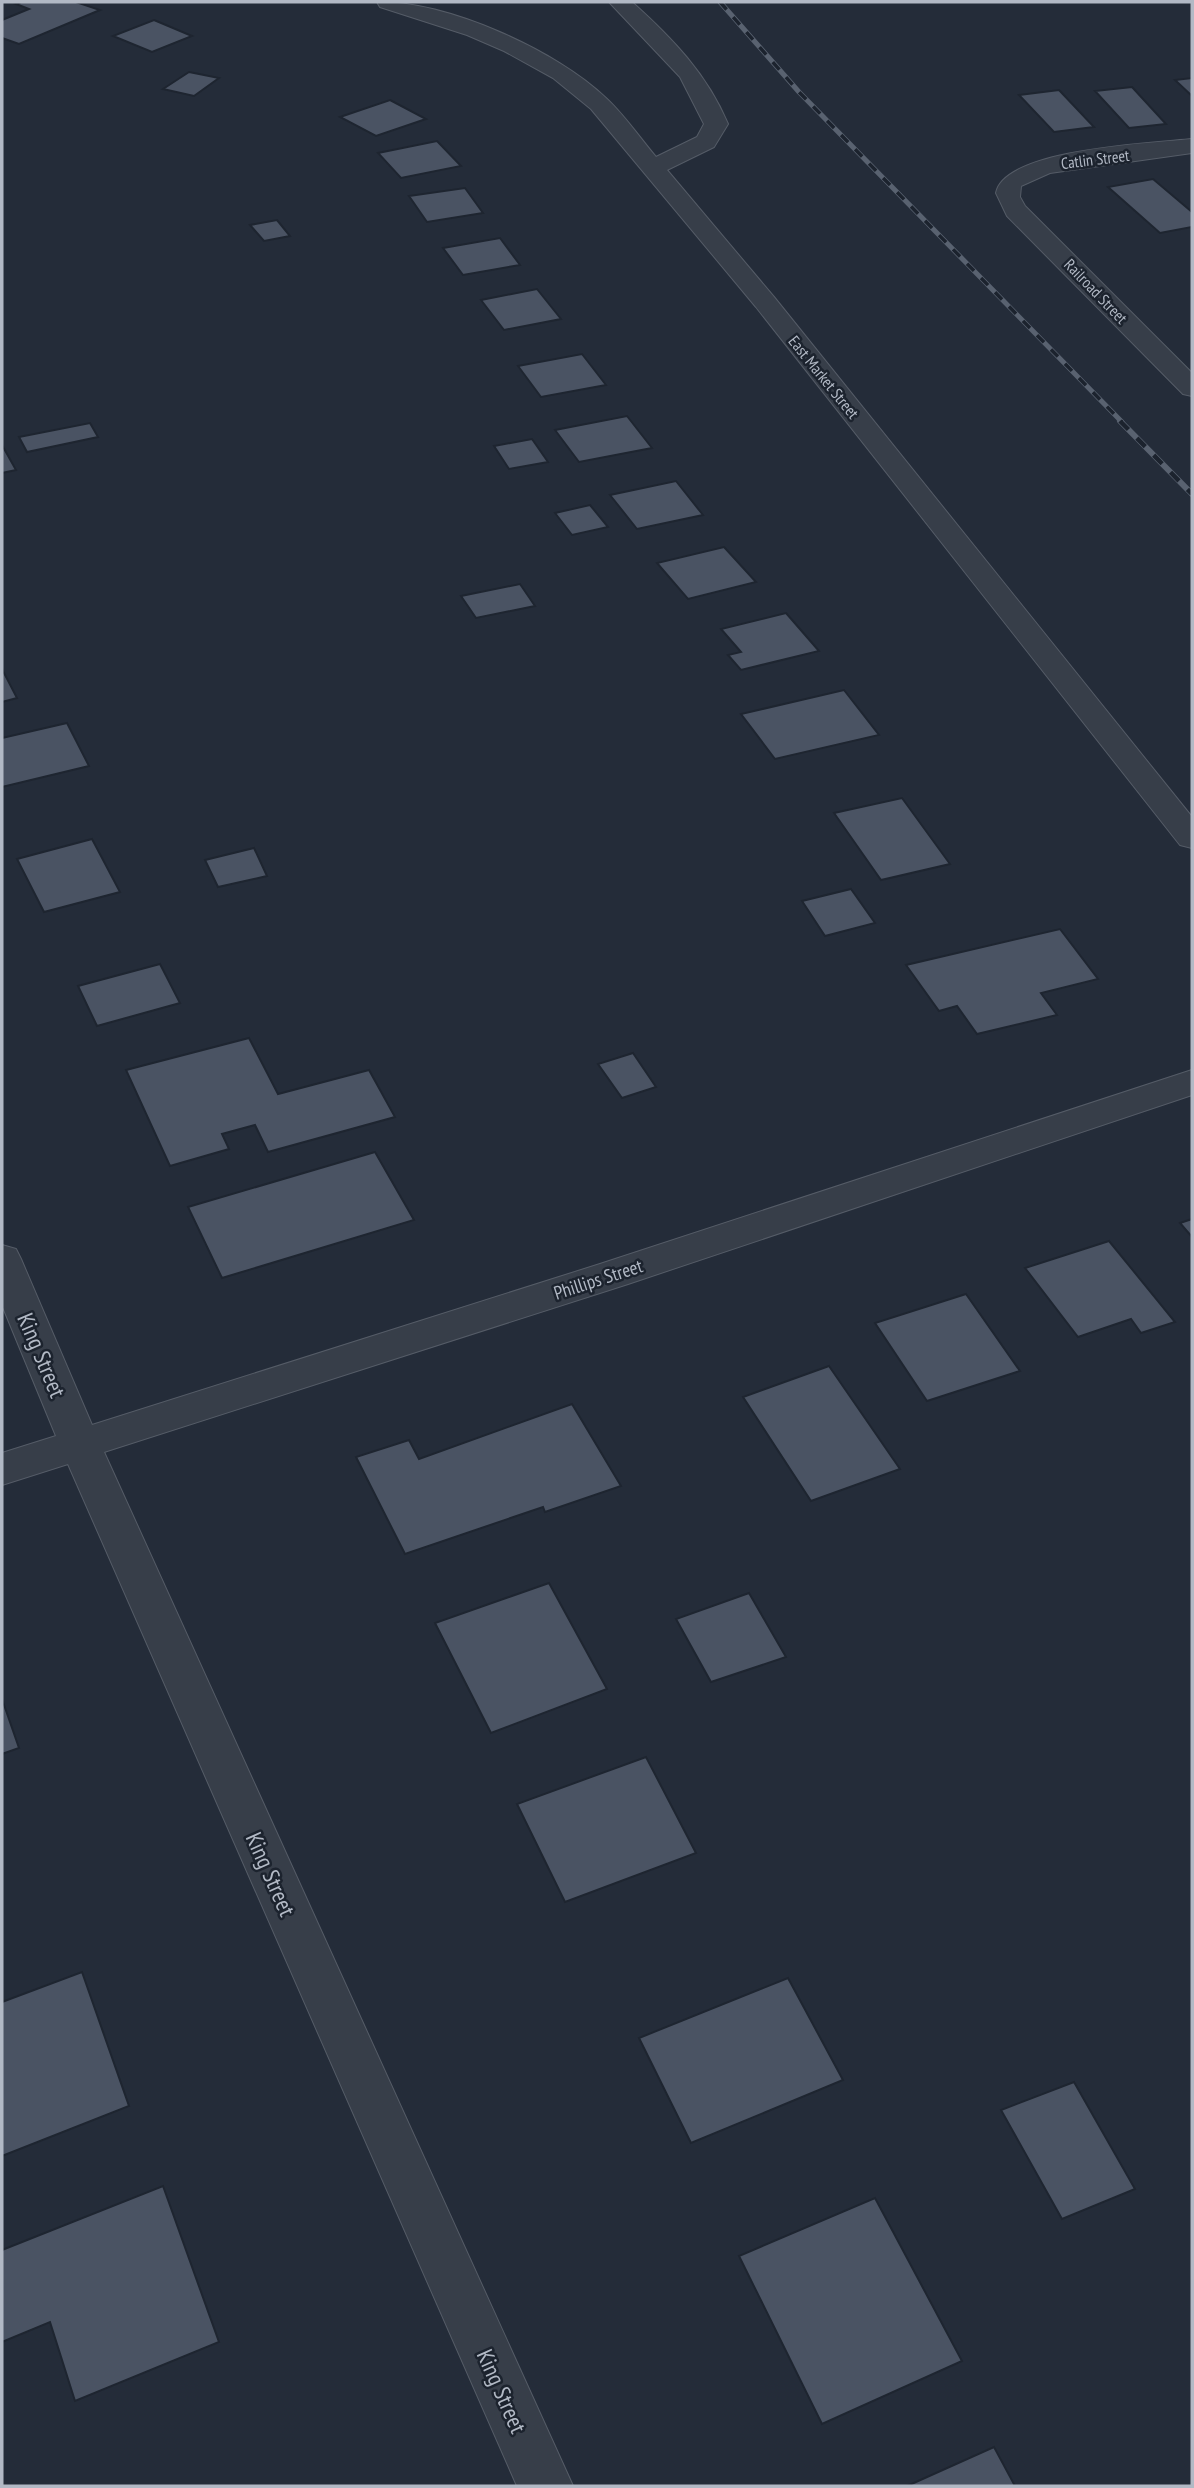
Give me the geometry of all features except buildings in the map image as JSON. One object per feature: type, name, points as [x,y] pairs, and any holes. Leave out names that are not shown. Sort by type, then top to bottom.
[{"type":"street","name":"East Market Street","points":[[388,2],[475,30],[561,73],[599,104],[654,167],[1192,838]]},
{"type":"street","points":[[620,2],[669,47],[707,97],[716,124],[706,142],[654,167]]},
{"type":"street","name":"Catlin Street","points":[[1007,191],[1012,181],[1023,173],[1048,165],[1192,146]]},
{"type":"street","name":"Railroad Street","points":[[1007,191],[1008,201],[1016,211],[1192,388]]},
{"type":"street","name":"Phillips Street","points":[[2,1469],[614,1274],[1192,1082]]},
{"type":"street","name":"King Street","points":[[2,1259],[79,1443],[545,2486]]},
{"type":"railway","points":[[720,2],[799,92],[1122,422]]},
{"type":"railway","points":[[1120,421],[1192,494]]}]
